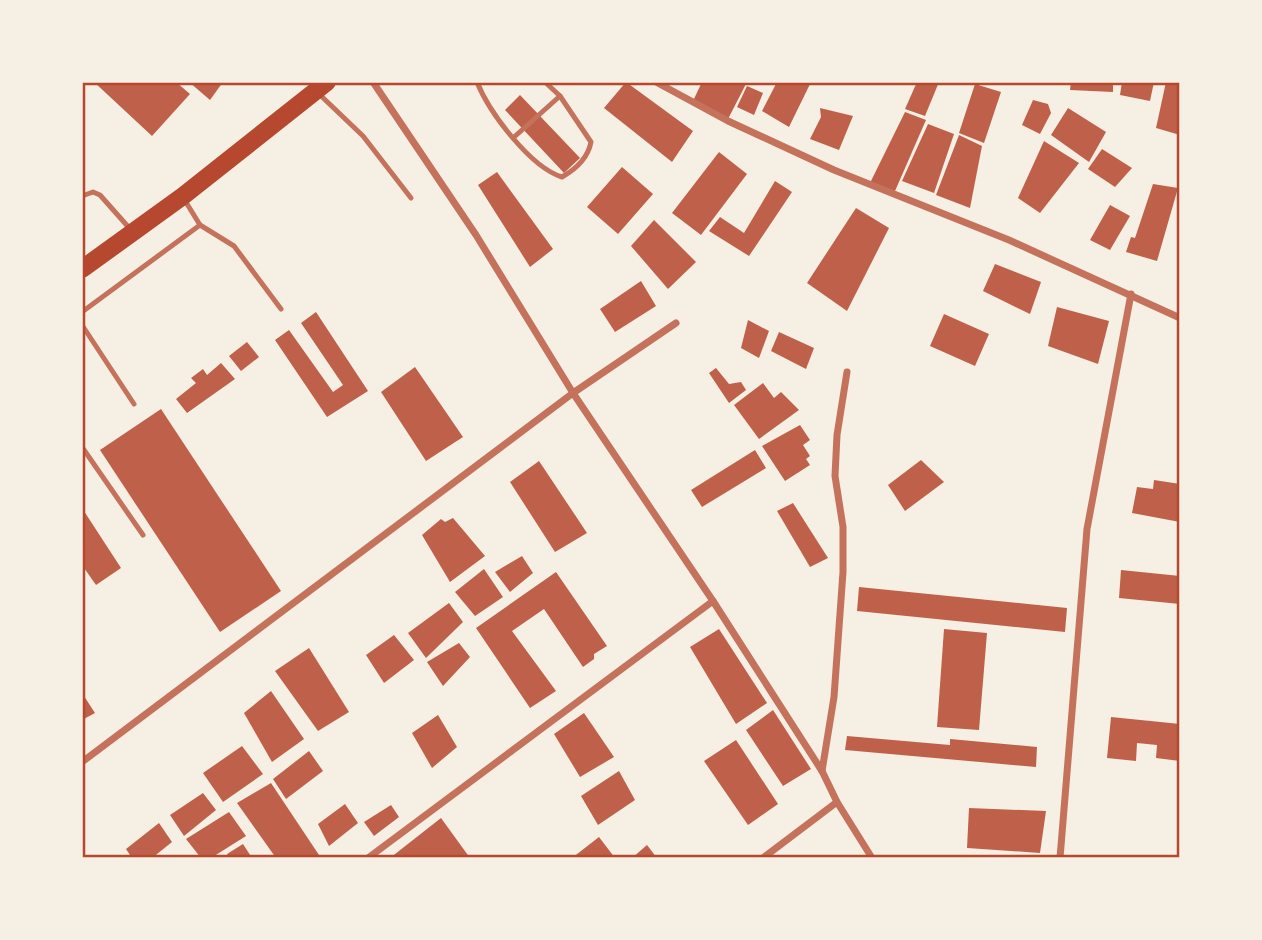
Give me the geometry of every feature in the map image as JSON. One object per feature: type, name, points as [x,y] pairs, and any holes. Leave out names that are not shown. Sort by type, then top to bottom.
[{"type":"highway","points":[[84,264],[183,196],[316,85]]},
{"type":"street","points":[[373,82],[476,235],[573,393],[713,601],[822,771],[837,802],[872,858]]},
{"type":"street","points":[[656,82],[728,121],[834,170],[1009,240],[1180,318]]},
{"type":"street","points":[[1060,858],[1087,529],[1131,294]]},
{"type":"street","points":[[82,762],[573,393],[676,323]]},
{"type":"street","points":[[822,771],[834,697],[843,572],[843,527],[835,476],[837,435],[847,372]]},
{"type":"street","points":[[368,858],[713,601]]},
{"type":"street","points":[[764,858],[837,802]]},
{"type":"lane","points":[[477,82],[485,103],[513,138],[551,174],[562,177],[572,171],[589,153],[591,142],[560,96],[545,82]]},
{"type":"lane","points":[[316,85],[363,136],[411,198]]},
{"type":"lane","points":[[513,138],[560,96]]},
{"type":"lane","points":[[82,196],[93,192],[100,195],[133,232]]},
{"type":"lane","points":[[183,196],[200,225],[234,246],[281,309]]},
{"type":"lane","points":[[82,313],[200,225]]},
{"type":"lane","points":[[82,325],[134,404]]},
{"type":"lane","points":[[82,447],[143,536]]},
{"type":"building","points":[[94,82],[176,82],[190,94],[152,136]]},
{"type":"building","points":[[189,82],[223,82],[210,100]]},
{"type":"building","points":[[626,82],[693,131],[672,162],[604,108]]},
{"type":"building","points":[[702,82],[747,82],[728,119],[693,101]]},
{"type":"building","points":[[777,82],[811,82],[789,127],[762,111]]},
{"type":"building","points":[[917,82],[939,82],[925,116],[905,109]]},
{"type":"building","points":[[1071,82],[1113,82],[1113,92],[1070,90]]},
{"type":"building","points":[[1122,82],[1154,82],[1150,101],[1120,95]]},
{"type":"building","points":[[1166,82],[1180,82],[1180,135],[1156,128]]},
{"type":"building","points":[[975,84],[1001,92],[984,143],[959,133]]},
{"type":"building","points":[[747,86],[763,93],[754,115],[737,107]]},
{"type":"building","points":[[520,95],[580,158],[564,173],[505,110]]},
{"type":"building","points":[[1033,100],[1048,104],[1051,113],[1040,134],[1022,125]]},
{"type":"building","points":[[820,108],[853,116],[839,150],[810,139],[821,117]]},
{"type":"building","points":[[1068,108],[1106,132],[1089,162],[1051,135]]},
{"type":"building","points":[[905,112],[926,120],[895,191],[870,183]]},
{"type":"building","points":[[928,124],[954,134],[934,193],[902,181]]},
{"type":"building","points":[[959,135],[982,146],[970,208],[936,195]]},
{"type":"building","points":[[1044,141],[1079,163],[1040,213],[1018,198]]},
{"type":"building","points":[[1102,149],[1132,168],[1115,187],[1088,169]]},
{"type":"building","points":[[719,152],[747,174],[701,235],[672,213]]},
{"type":"building","points":[[622,167],[653,194],[618,234],[587,207]]},
{"type":"building","points":[[497,172],[553,249],[530,267],[478,185]]},
{"type":"building","points":[[775,181],[792,192],[749,256],[709,231],[720,217],[744,233]]},
{"type":"building","points":[[1153,184],[1178,188],[1157,261],[1126,252],[1131,237],[1135,238]]},
{"type":"building","points":[[1110,205],[1130,216],[1110,250],[1090,240]]},
{"type":"building","points":[[856,208],[889,228],[847,311],[807,283]]},
{"type":"building","points":[[654,220],[696,262],[668,289],[631,246]]},
{"type":"building","points":[[995,264],[1041,282],[1030,314],[983,291]]},
{"type":"building","points":[[641,281],[656,306],[615,332],[600,309]]},
{"type":"building","points":[[1057,307],[1109,321],[1098,364],[1048,346]]},
{"type":"building","points":[[316,312],[368,391],[327,417],[275,340],[289,330],[333,392],[343,385],[301,323]]},
{"type":"building","points":[[944,314],[989,334],[975,366],[930,346]]},
{"type":"building","points":[[748,320],[769,331],[759,358],[741,348]]},
{"type":"building","points":[[779,332],[814,348],[806,369],[771,351]]},
{"type":"building","points":[[247,342],[259,357],[241,371],[229,356]]},
{"type":"building","points":[[221,363],[235,379],[187,413],[176,399],[196,383],[191,378],[203,369],[207,375]]},
{"type":"building","points":[[415,367],[463,437],[426,461],[381,392]]},
{"type":"building","points":[[716,368],[729,384],[741,382],[746,390],[729,403],[709,373]]},
{"type":"building","points":[[763,383],[774,398],[781,392],[799,410],[759,439],[734,405]]},
{"type":"building","points":[[161,409],[281,591],[220,632],[100,450]]},
{"type":"building","points":[[800,425],[810,440],[803,445],[810,456],[806,459],[810,465],[785,481],[762,446]]},
{"type":"building","points":[[755,450],[766,468],[702,507],[691,490]]},
{"type":"building","points":[[921,460],[944,482],[905,511],[888,485]]},
{"type":"building","points":[[539,461],[587,533],[555,552],[510,482]]},
{"type":"building","points":[[1154,480],[1180,484],[1180,522],[1132,513],[1137,487],[1153,489]]},
{"type":"building","points":[[793,503],[828,558],[810,567],[777,511]]},
{"type":"building","points":[[82,508],[121,568],[96,585],[82,565]]},
{"type":"building","points":[[453,518],[485,556],[450,582],[422,535],[441,519],[445,522]]},
{"type":"building","points":[[522,556],[533,573],[510,592],[495,572]]},
{"type":"building","points":[[484,569],[503,597],[475,616],[455,592]]},
{"type":"building","points":[[1121,570],[1180,576],[1180,604],[1119,598]]},
{"type":"building","points":[[556,572],[607,646],[594,654],[594,659],[583,667],[544,609],[512,631],[556,691],[530,708],[476,628]]},
{"type":"building","points":[[859,587],[1067,608],[1065,632],[857,611]]},
{"type":"building","points":[[449,603],[463,622],[426,658],[408,633]]},
{"type":"building","points":[[719,629],[767,703],[736,724],[690,647]]},
{"type":"building","points":[[944,629],[987,633],[979,730],[937,727]]},
{"type":"building","points":[[394,635],[414,660],[384,683],[366,655]]},
{"type":"building","points":[[459,643],[470,657],[443,686],[427,662]]},
{"type":"building","points":[[309,648],[349,712],[318,731],[275,671]]},
{"type":"building","points":[[271,691],[304,739],[272,762],[244,713]]},
{"type":"building","points":[[82,693],[95,713],[82,720]]},
{"type":"building","points":[[773,710],[811,769],[783,786],[746,730]]},
{"type":"building","points":[[584,713],[614,757],[580,777],[554,734]]},
{"type":"building","points":[[438,715],[457,747],[432,768],[412,733]]},
{"type":"building","points":[[1111,717],[1180,724],[1180,761],[1156,758],[1157,745],[1137,743],[1136,761],[1107,758]]},
{"type":"building","points":[[847,736],[950,745],[950,739],[1037,747],[1036,767],[845,750]]},
{"type":"building","points":[[736,740],[778,804],[748,825],[704,761]]},
{"type":"building","points":[[242,746],[263,774],[223,802],[203,773]]},
{"type":"building","points":[[309,751],[323,771],[286,799],[273,779]]},
{"type":"building","points":[[619,771],[635,800],[598,825],[581,796]]},
{"type":"building","points":[[271,783],[319,855],[315,858],[276,858],[237,803]]},
{"type":"building","points":[[203,793],[216,810],[184,836],[170,815]]},
{"type":"building","points":[[345,804],[358,823],[329,846],[318,824]]},
{"type":"building","points":[[391,805],[399,817],[374,836],[364,822]]},
{"type":"building","points":[[969,808],[1046,811],[1040,853],[967,848]]},
{"type":"building","points":[[229,812],[246,836],[211,858],[201,858],[186,839]]},
{"type":"building","points":[[441,818],[470,858],[390,858]]},
{"type":"building","points":[[159,823],[172,842],[152,858],[132,858],[126,849]]},
{"type":"building","points":[[599,837],[615,858],[572,858]]},
{"type":"building","points":[[243,844],[252,858],[229,858],[227,854]]},
{"type":"building","points":[[647,845],[657,858],[632,858]]}]
